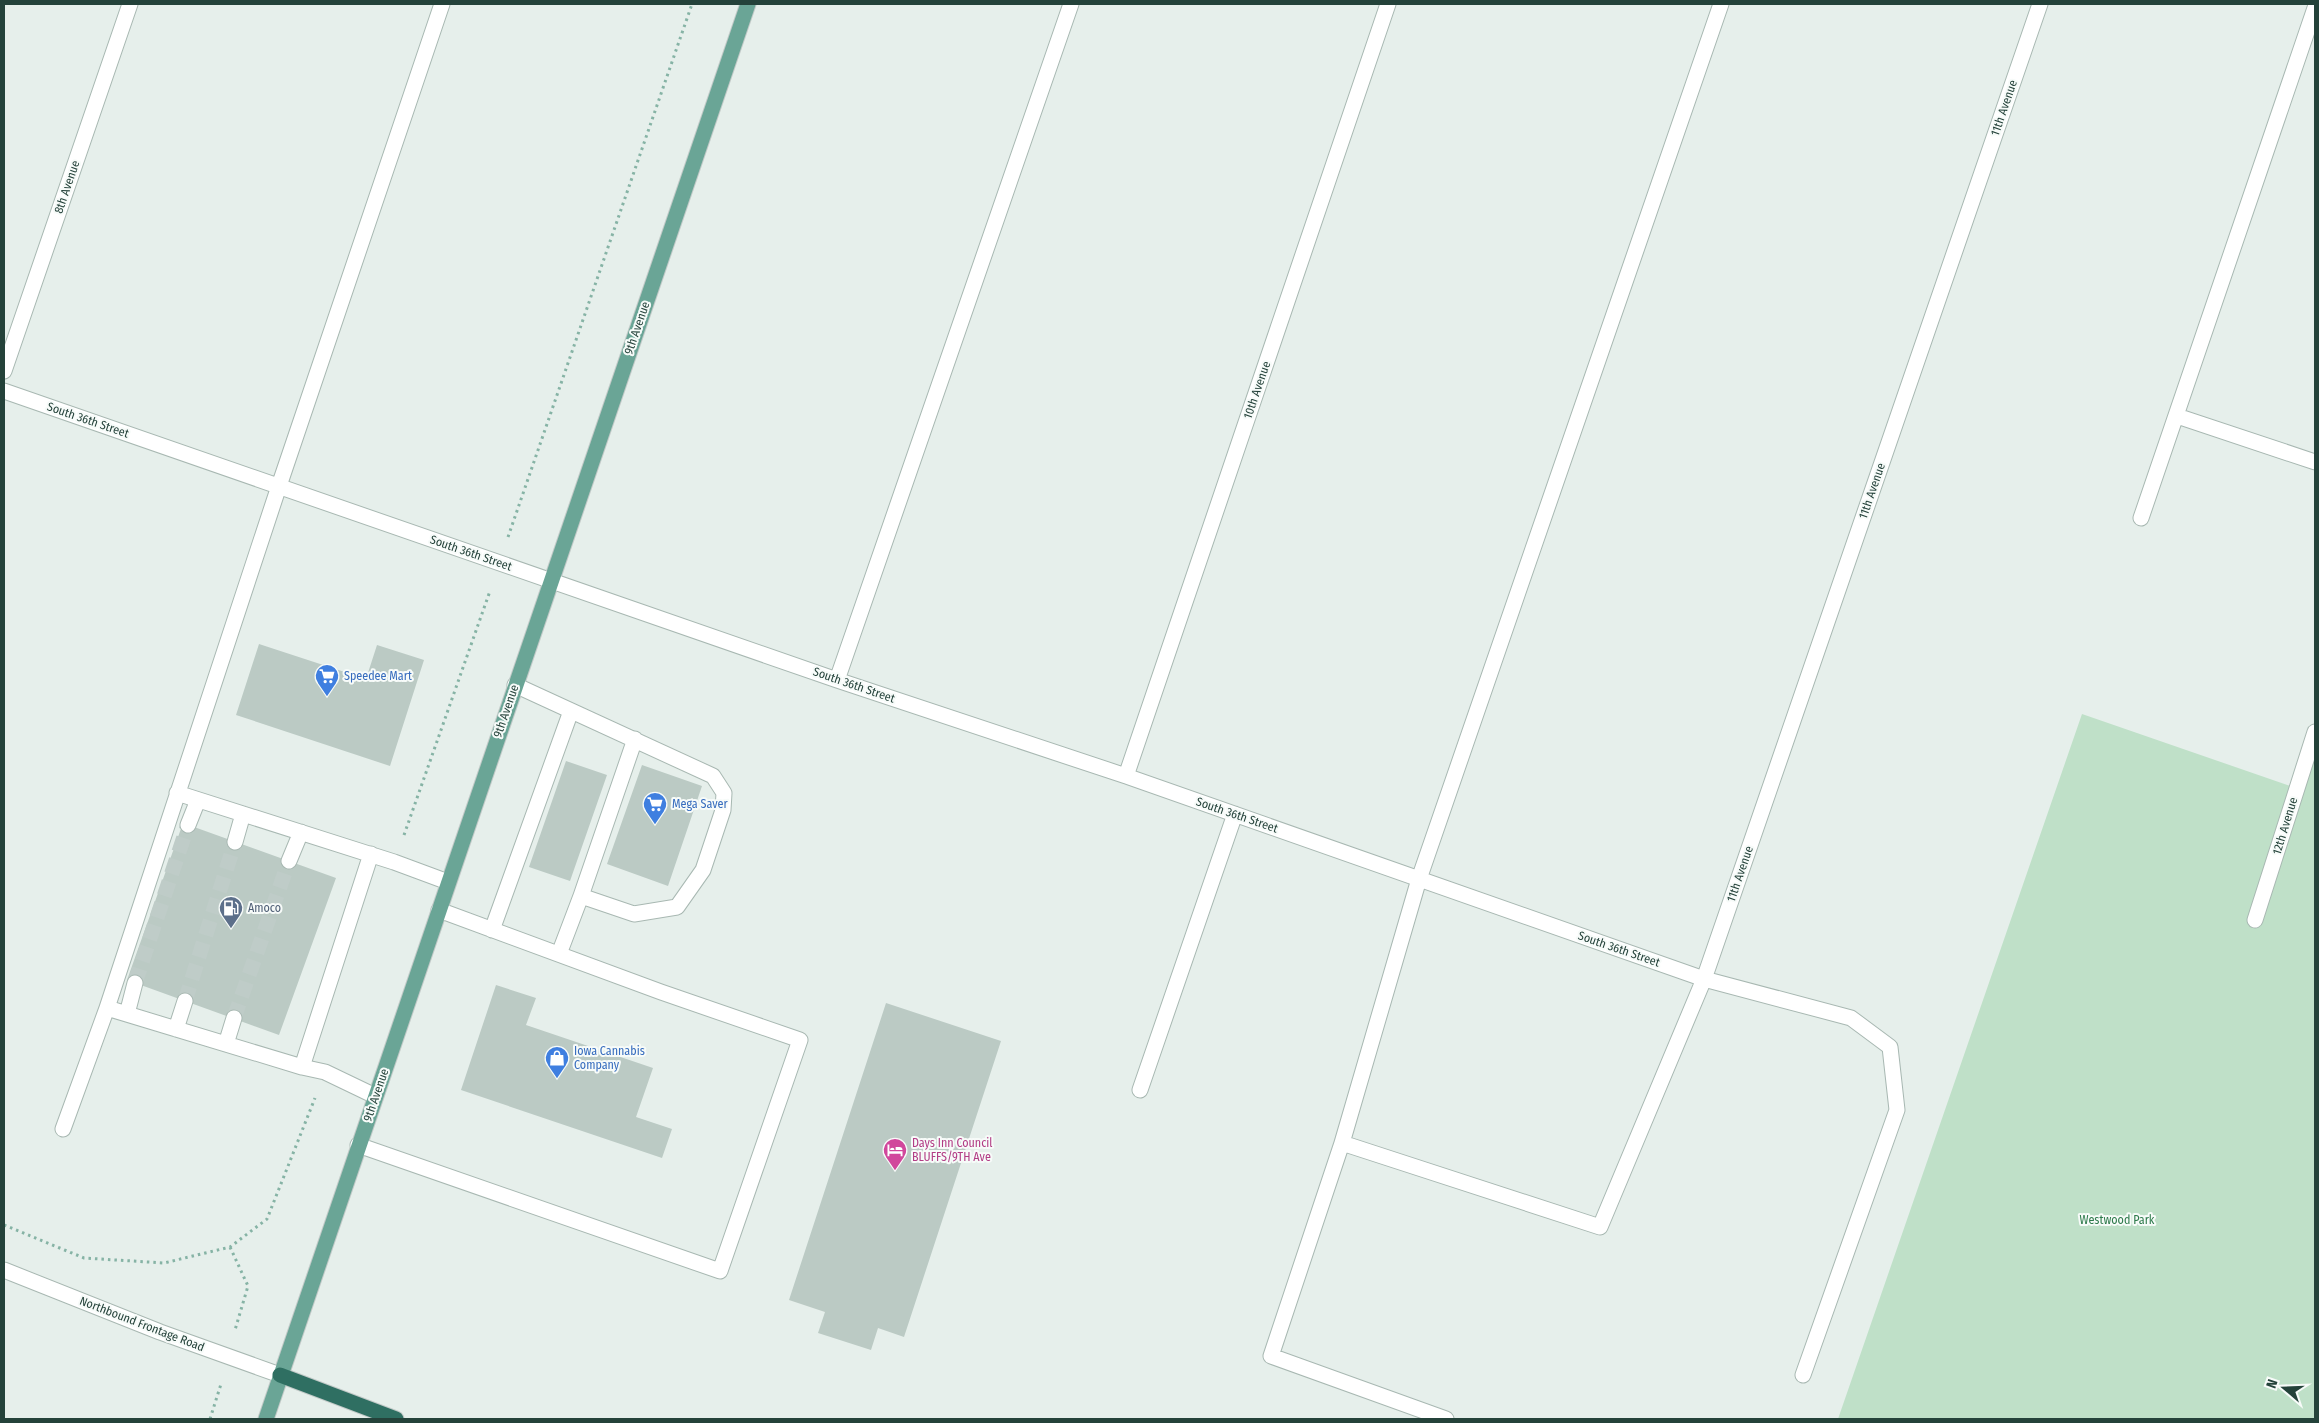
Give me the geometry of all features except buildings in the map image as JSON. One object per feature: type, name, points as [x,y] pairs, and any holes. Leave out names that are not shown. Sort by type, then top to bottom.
[{"type":"highway","points":[[280,1375],[396,1419]]},
{"type":"main road","name":"9th Avenue","points":[[266,1419],[514,685],[748,4]]},
{"type":"street","name":"8th Avenue","points":[[4,371],[130,4]]},
{"type":"street","points":[[63,1129],[107,1008],[279,486],[442,4]]},
{"type":"street","points":[[837,680],[1071,4]]},
{"type":"street","name":"10th Avenue","points":[[1126,776],[1388,4]]},
{"type":"street","points":[[1446,1419],[1271,1356],[1342,1142],[1420,879],[1721,4]]},
{"type":"street","name":"11th Avenue","points":[[1342,1142],[1600,1227],[1704,979],[2040,4]]},
{"type":"street","points":[[2141,518],[2315,8]]},
{"type":"street","name":"South 36th Street","points":[[4,391],[837,680],[1126,776],[1704,979],[1851,1018],[1890,1047],[1897,1110],[1803,1375]]},
{"type":"street","points":[[2177,416],[2315,462]]},
{"type":"street","points":[[514,685],[713,776],[724,793],[723,810],[703,870],[677,907],[634,914],[581,896]]},
{"type":"street","points":[[492,930],[571,711]]},
{"type":"street","name":"12th Avenue","points":[[2255,920],[2315,732]]},
{"type":"street","points":[[559,954],[635,739]]},
{"type":"street","points":[[177,793],[371,854],[448,882]]},
{"type":"street","points":[[188,824],[198,800]]},
{"type":"street","points":[[235,842],[243,814]]},
{"type":"street","points":[[1140,1090],[1235,814]]},
{"type":"street","points":[[289,861],[300,832]]},
{"type":"street","points":[[302,1067],[371,854]]},
{"type":"street","points":[[358,1146],[720,1271],[800,1040],[439,910]]},
{"type":"street","points":[[127,1014],[135,983]]},
{"type":"street","points":[[176,1029],[185,1001]]},
{"type":"street","points":[[107,1008],[302,1067],[325,1072],[375,1096]]},
{"type":"street","points":[[226,1044],[234,1018]]},
{"type":"street","name":"Northbound Frontage Road","points":[[4,1270],[160,1332],[280,1375]]},
{"type":"path","points":[[394,862],[500,563],[692,4]]},
{"type":"path","points":[[4,1225],[84,1258],[164,1263],[230,1247],[267,1220],[325,1072]]},
{"type":"path","points":[[210,1419],[248,1286],[230,1247]]},
{"type":"green space","name":"Westwood Park","points":[[2082,714],[2296,788],[2315,732],[2315,1419],[1838,1419]]},
{"type":"tunnel","points":[[135,983],[188,825]]},
{"type":"tunnel","points":[[185,1001],[235,842]]},
{"type":"tunnel","points":[[234,1018],[289,861]]},
{"type":"place","name":"Speedee Mart","points":[[327,697]]},
{"type":"place","name":"Mega Saver","points":[[655,825]]},
{"type":"place","name":"Amoco","points":[[231,929]]},
{"type":"place","name":"Iowa Cannabis Company","points":[[557,1079]]},
{"type":"place","name":"Days Inn Council BLUFFS/9TH Ave","points":[[895,1171]]}]
